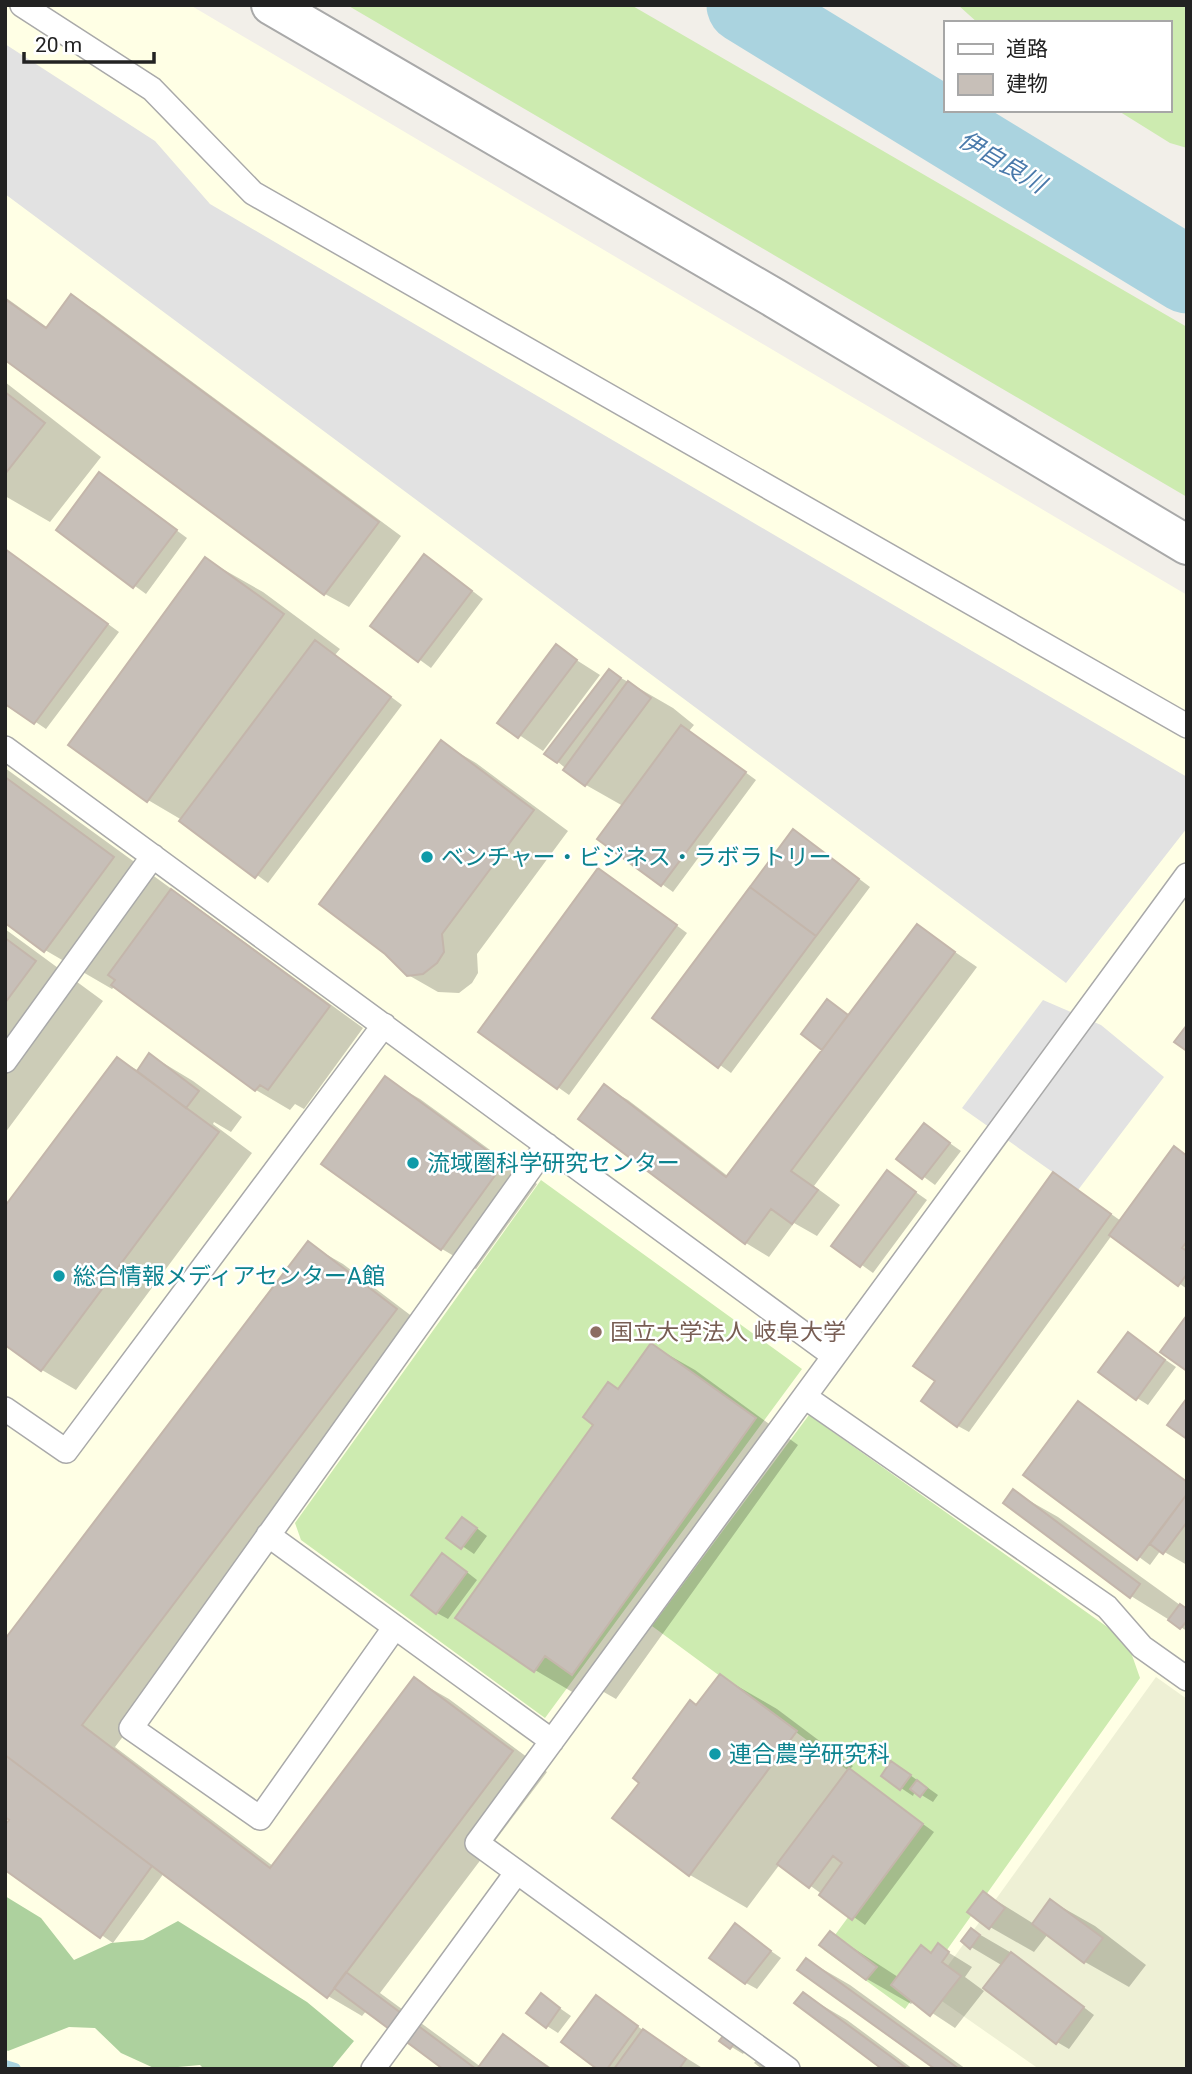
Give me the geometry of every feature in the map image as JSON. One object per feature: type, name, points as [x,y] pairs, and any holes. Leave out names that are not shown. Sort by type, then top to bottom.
[{"type":"street","points":[[271,5],[776,299],[1187,545]]},
{"type":"lane","points":[[22,5],[152,89],[253,193],[1187,726]]},
{"type":"lane","points":[[5,748],[834,1356]]},
{"type":"lane","points":[[5,1061],[153,856]]},
{"type":"lane","points":[[788,2069],[477,1843],[1187,875]]},
{"type":"lane","points":[[5,1409],[66,1451],[384,1025]]},
{"type":"lane","points":[[395,1627],[260,1818],[131,1728],[547,1145]]},
{"type":"lane","points":[[805,1397],[1107,1607],[1142,1647],[1187,1679]]},
{"type":"lane","points":[[268,1535],[552,1741]]},
{"type":"lane","points":[[373,2069],[517,1872]]},
{"type":"shaded area","name":"国立大学法人 岐阜大学","points":[[5,5],[190,5],[1187,595],[1187,2069],[5,2069]]},
{"type":"shaded area","points":[[5,44],[155,141],[210,204],[1187,777],[1187,828],[1066,983],[5,194]]},
{"type":"shaded area","points":[[1043,1000],[1101,1025],[1164,1077],[1078,1190],[962,1108]]},
{"type":"shaded area","points":[[1156,1677],[1187,1699],[1187,2069],[1039,2069],[929,1992]]},
{"type":"green space","points":[[347,5],[631,5],[1187,327],[1187,497]]},
{"type":"green space","points":[[958,5],[1187,5],[1187,148],[1170,143],[1120,112],[1171,112],[1171,21],[976,21]]},
{"type":"green space","points":[[541,1180],[802,1369],[545,1718],[301,1540],[295,1523]]},
{"type":"green space","points":[[809,1415],[1127,1641],[1140,1678],[905,2009],[824,1950],[918,1822],[652,1626]]},
{"type":"green space","points":[[5,1896],[41,1918],[74,1960],[111,1943],[143,1940],[178,1921],[307,2002],[354,2041],[331,2069],[204,2069],[200,2065],[156,2069],[121,2053],[95,2028],[69,2027],[8,2051],[5,2049]]},
{"type":"building","points":[[71,294],[379,522],[324,595],[5,360],[5,299],[46,328]]},
{"type":"building","points":[[5,392],[45,423],[5,474]]},
{"type":"building","points":[[99,472],[177,530],[133,588],[56,530]]},
{"type":"building","points":[[5,549],[108,624],[34,724],[5,704]]},
{"type":"building","points":[[424,554],[472,591],[418,662],[370,626]]},
{"type":"building","points":[[205,557],[284,614],[147,802],[68,745]]},
{"type":"building","points":[[315,640],[391,697],[255,878],[179,821]]},
{"type":"building","points":[[556,644],[577,660],[518,738],[497,723]]},
{"type":"building","points":[[609,669],[621,678],[557,763],[544,754]]},
{"type":"building","points":[[628,681],[651,698],[585,786],[563,770]]},
{"type":"building","points":[[681,725],[746,772],[661,886],[597,839]]},
{"type":"building","name":"ベンチャー・ビジネス・ラボラトリー","points":[[441,740],[534,810],[442,934],[444,952],[437,963],[423,974],[407,976],[385,954],[319,904]]},
{"type":"building","points":[[5,777],[114,857],[44,952],[5,923]]},
{"type":"building","points":[[793,829],[859,879],[816,936],[750,887]]},
{"type":"building","points":[[598,868],[677,925],[557,1089],[478,1032]]},
{"type":"building","points":[[750,887],[816,936],[718,1068],[652,1018]]},
{"type":"building","points":[[171,889],[330,1006],[268,1090],[260,1085],[255,1091],[111,985],[115,980],[108,975]]},
{"type":"building","points":[[917,924],[955,952],[791,1171],[818,1190],[792,1224],[771,1209],[745,1244],[578,1119],[604,1084],[726,1177]]},
{"type":"building","points":[[5,938],[36,961],[5,1003]]},
{"type":"building","points":[[827,999],[848,1015],[822,1050],[801,1034]]},
{"type":"building","points":[[1187,1025],[1187,1051],[1174,1042]]},
{"type":"building","points":[[149,1053],[199,1091],[186,1108],[137,1071]]},
{"type":"building","name":"総合情報メディアセンターA館","points":[[117,1057],[219,1132],[41,1371],[5,1345],[5,1206]]},
{"type":"building","name":"流域圏科学研究センター","points":[[385,1076],[504,1163],[441,1250],[321,1164]]},
{"type":"building","points":[[924,1123],[950,1143],[922,1179],[896,1159]]},
{"type":"building","points":[[1174,1146],[1187,1156],[1187,1241],[1182,1248],[1187,1251],[1187,1274],[1178,1286],[1109,1235]]},
{"type":"building","points":[[887,1170],[916,1192],[860,1267],[831,1246]]},
{"type":"building","points":[[1053,1172],[1111,1214],[957,1427],[921,1401],[935,1381],[913,1366]]},
{"type":"building","points":[[308,1241],[397,1309],[82,1725],[270,1868],[414,1677],[513,1751],[327,1998],[5,1755],[5,1639]]},
{"type":"building","points":[[1187,1315],[1187,1371],[1160,1352]]},
{"type":"building","points":[[1128,1332],[1165,1360],[1136,1400],[1098,1372]]},
{"type":"building","points":[[651,1343],[756,1418],[572,1675],[545,1656],[534,1672],[455,1618],[593,1425],[583,1417],[608,1382],[618,1389]]},
{"type":"building","points":[[1187,1398],[1187,1439],[1167,1425]]},
{"type":"building","points":[[1078,1401],[1187,1482],[1187,1494],[1137,1560],[1023,1475]]},
{"type":"building","points":[[1013,1489],[1140,1584],[1130,1598],[1003,1503]]},
{"type":"building","points":[[1187,1494],[1187,1522],[1163,1554],[1150,1544]]},
{"type":"building","points":[[462,1517],[477,1528],[461,1549],[446,1538]]},
{"type":"building","points":[[442,1553],[467,1572],[436,1614],[411,1595]]},
{"type":"building","points":[[1180,1604],[1187,1609],[1187,1621],[1180,1629],[1168,1620]]},
{"type":"building","name":"連合農学研究科","points":[[720,1674],[797,1731],[689,1876],[612,1818],[639,1783],[633,1778],[690,1700],[696,1705]]},
{"type":"building","points":[[5,1755],[152,1866],[100,1938],[5,1870],[5,1825],[9,1820],[5,1817]]},
{"type":"building","points":[[891,1761],[911,1775],[900,1790],[881,1776]]},
{"type":"building","points":[[849,1768],[923,1824],[852,1920],[819,1895],[842,1863],[833,1856],[809,1888],[777,1864]]},
{"type":"building","points":[[917,1780],[927,1788],[920,1797],[910,1789]]},
{"type":"building","points":[[983,1891],[1005,1908],[989,1929],[967,1912]]},
{"type":"building","points":[[1050,1899],[1103,1938],[1084,1963],[1032,1924]]},
{"type":"building","points":[[735,1923],[771,1951],[745,1984],[709,1958]]},
{"type":"building","points":[[971,1928],[980,1935],[970,1949],[961,1941]]},
{"type":"building","points":[[830,1931],[877,1967],[866,1980],[819,1945]]},
{"type":"building","points":[[938,1943],[949,1952],[942,1962],[961,1976],[930,2016],[891,1985],[921,1945],[931,1953]]},
{"type":"building","points":[[1011,1952],[1084,2007],[1056,2044],[983,1988]]},
{"type":"building","points":[[806,1958],[959,2069],[935,2069],[797,1970]]},
{"type":"building","points":[[346,1972],[476,2069],[443,2069],[334,1988]]},
{"type":"building","points":[[803,1992],[905,2067],[882,2069],[794,2003]]},
{"type":"building","points":[[541,1993],[560,2008],[546,2028],[526,2013]]},
{"type":"building","points":[[596,1995],[638,2026],[607,2069],[597,2069],[561,2042]]},
{"type":"building","points":[[732,2025],[743,2033],[730,2049],[719,2041]]},
{"type":"building","points":[[643,2029],[686,2059],[679,2069],[614,2069]]},
{"type":"building","points":[[503,2034],[550,2069],[477,2069]]},
{"type":"waterway","name":"伊自良川","points":[[745,5],[1187,275]]},
{"type":"waterway","points":[[5,2066],[15,2069]]},
{"type":"place","name":"ベンチャー・ビジネス・ラボラトリー","points":[[427,857]]},
{"type":"place","name":"流域圏科学研究センター","points":[[413,1163]]},
{"type":"place","name":"総合情報メディアセンターA館","points":[[59,1276]]},
{"type":"place","name":"国立大学法人 岐阜大学","points":[[596,1332]]},
{"type":"place","name":"連合農学研究科","points":[[715,1754]]}]
